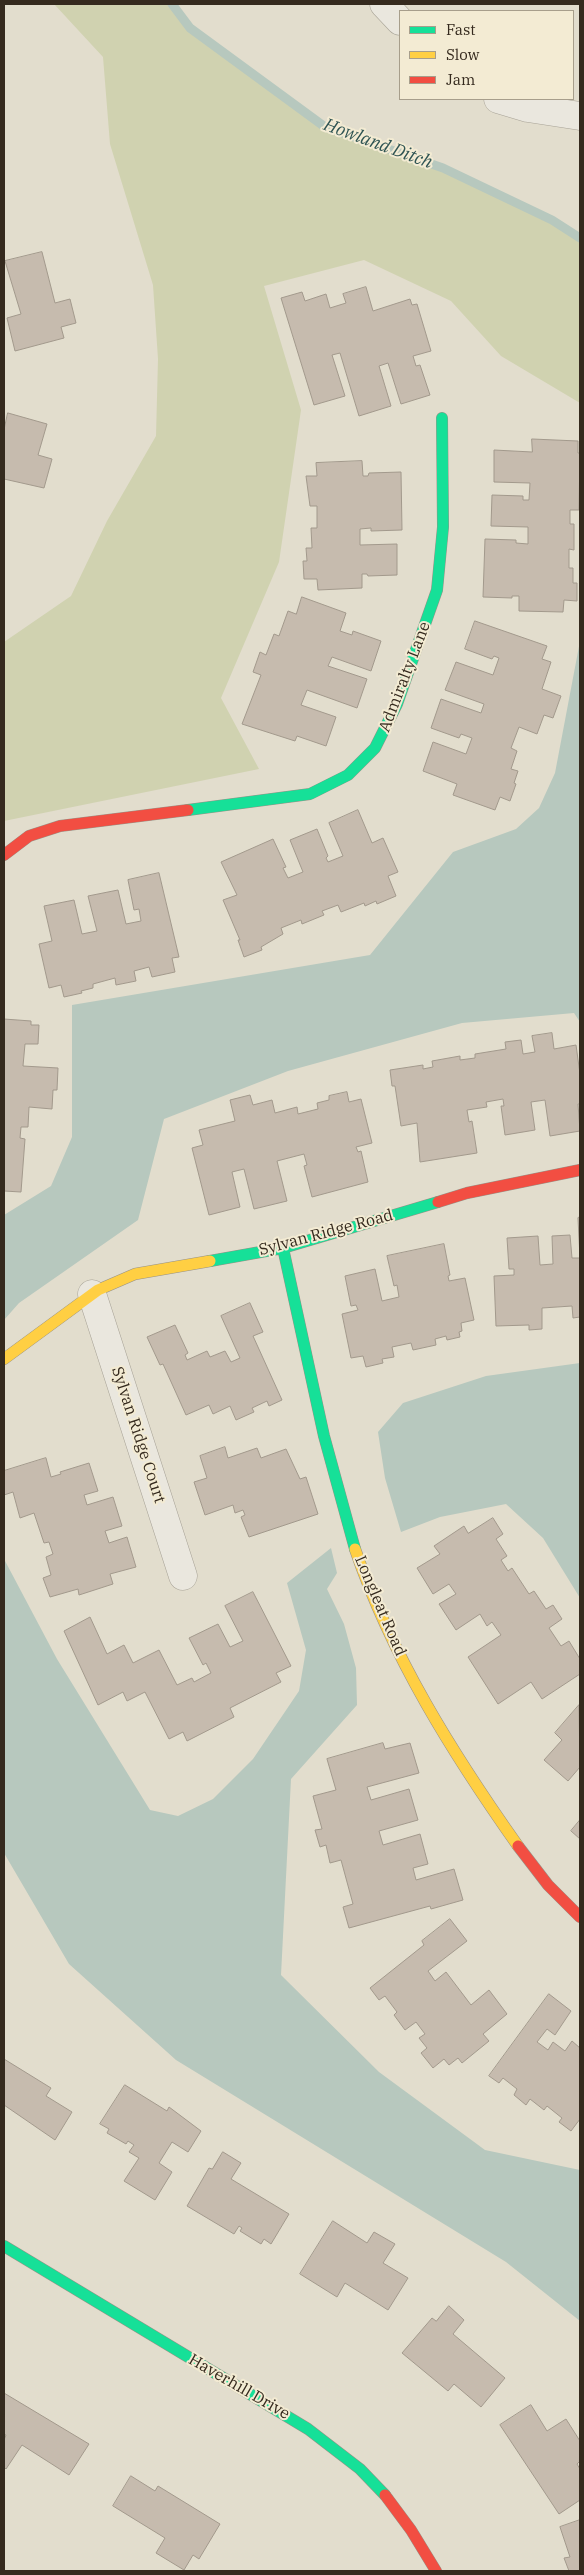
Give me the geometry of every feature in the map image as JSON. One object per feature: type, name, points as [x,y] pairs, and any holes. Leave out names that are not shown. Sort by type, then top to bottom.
[{"type":"street","points":[[384,4],[399,20]]},
{"type":"street","points":[[501,100],[528,108],[580,116]]},
{"type":"street","name":"Admiralty Lane","points":[[4,855],[29,836],[60,826],[310,794],[347,776],[366,759],[388,725],[429,616],[436,591],[442,547],[442,418]]},
{"type":"street","name":"Sylvan Ridge Road","points":[[4,1358],[92,1294],[112,1282],[152,1270],[283,1248],[467,1193],[580,1170]]},
{"type":"street","name":"Longleat Road","points":[[283,1248],[332,1471],[354,1547],[382,1620],[427,1704],[505,1828],[530,1863],[580,1917]]},
{"type":"street","name":"Sylvan Ridge Court","points":[[92,1294],[183,1576]]},
{"type":"street","name":"Haverhill Drive","points":[[4,2246],[287,2415],[341,2452],[369,2478],[404,2518],[426,2550],[436,2571]]},
{"type":"green space","points":[[54,4],[172,4],[190,28],[325,127],[444,168],[552,220],[580,238],[580,403],[501,356],[451,301],[364,260],[264,286],[301,410],[279,562],[221,698],[259,769],[4,821],[4,642],[71,596],[107,521],[156,436],[158,359],[153,285],[110,144],[103,57]]},
{"type":"shaded area","points":[[580,641],[580,1022],[574,1013],[462,1023],[288,1071],[164,1119],[138,1220],[19,1303],[4,1320],[4,1215],[51,1186],[72,1137],[72,1005],[370,955],[453,852],[516,829],[539,808],[555,773]]},
{"type":"shaded area","points":[[580,1363],[580,1598],[543,1538],[506,1504],[440,1517],[401,1532],[385,1478],[378,1432],[403,1403],[486,1376]]},
{"type":"shaded area","points":[[331,1548],[337,1573],[327,1589],[344,1624],[356,1668],[357,1705],[291,1779],[281,1975],[379,2072],[485,2150],[580,2170],[580,2321],[506,2262],[176,2060],[69,1964],[4,1853],[4,1559],[57,1659],[150,1810],[178,1816],[213,1799],[253,1759],[299,1691],[306,1650],[287,1583]]},
{"type":"building","points":[[42,252],[55,303],[70,299],[76,323],[61,327],[64,338],[15,351],[7,318],[21,314],[5,261]]},
{"type":"building","points":[[366,287],[373,311],[410,299],[412,305],[417,304],[431,351],[413,356],[416,366],[420,365],[430,395],[401,404],[388,363],[379,366],[391,406],[359,416],[340,353],[332,355],[345,396],[314,405],[281,298],[302,292],[305,301],[326,294],[330,308],[346,303],[343,294]]},
{"type":"building","points":[[8,413],[47,424],[38,455],[52,459],[44,488],[4,479],[4,430]]},
{"type":"building","points":[[532,439],[578,441],[578,453],[580,453],[579,510],[570,510],[570,524],[574,524],[574,550],[569,549],[569,568],[573,568],[573,583],[577,583],[577,601],[564,600],[563,612],[519,611],[519,596],[512,596],[512,598],[483,597],[485,539],[516,540],[516,543],[528,544],[528,527],[491,526],[492,495],[523,496],[523,500],[529,500],[530,483],[494,482],[494,450],[532,452]]},
{"type":"building","points":[[362,461],[363,476],[368,476],[369,473],[401,472],[402,530],[371,531],[371,528],[360,529],[360,545],[397,544],[397,575],[368,576],[367,574],[362,574],[362,588],[318,590],[317,579],[304,579],[303,561],[307,561],[306,548],[312,548],[311,528],[317,528],[317,506],[310,506],[306,476],[317,476],[316,463]]},
{"type":"building","points":[[302,597],[346,613],[340,631],[352,635],[353,631],[381,641],[371,671],[332,657],[328,666],[367,679],[357,708],[307,690],[301,705],[336,717],[326,746],[297,736],[295,741],[242,724],[261,675],[253,672],[260,652],[266,655],[274,634],[279,636],[288,611],[296,614]]},
{"type":"building","points":[[475,621],[547,646],[542,659],[551,662],[542,689],[561,696],[553,718],[544,715],[537,734],[519,727],[511,748],[517,751],[511,769],[518,771],[514,783],[516,784],[510,801],[500,797],[495,810],[453,795],[457,784],[423,771],[433,742],[466,754],[472,738],[461,734],[459,738],[431,728],[441,699],[481,713],[484,704],[445,690],[456,662],[493,675],[499,658],[494,656],[492,659],[465,649]]},
{"type":"building","points":[[358,810],[372,843],[383,838],[398,872],[388,876],[396,896],[377,904],[376,901],[365,906],[364,903],[341,912],[338,905],[322,911],[324,915],[302,924],[301,920],[281,928],[283,934],[261,947],[262,950],[244,957],[238,940],[240,940],[223,900],[237,895],[221,862],[273,839],[286,867],[283,868],[288,878],[303,872],[290,840],[317,829],[328,856],[326,858],[328,862],[343,856],[329,823]]},
{"type":"building","points":[[159,873],[179,957],[172,958],[175,972],[152,977],[149,967],[134,971],[136,981],[116,985],[115,978],[93,984],[93,988],[81,991],[82,993],[64,997],[61,985],[49,988],[39,944],[52,941],[44,906],[74,900],[82,934],[97,931],[88,896],[118,890],[126,924],[141,921],[139,909],[134,910],[128,880]]},
{"type":"building","points":[[4,1019],[31,1021],[31,1025],[39,1025],[38,1044],[25,1044],[23,1066],[58,1068],[57,1090],[53,1090],[52,1109],[29,1107],[28,1127],[21,1127],[20,1138],[25,1139],[21,1192],[4,1191]]},
{"type":"building","points":[[552,1033],[554,1049],[576,1045],[580,1074],[580,1104],[578,1104],[580,1131],[550,1136],[545,1100],[531,1102],[535,1130],[505,1135],[501,1106],[504,1106],[503,1099],[486,1102],[487,1107],[467,1110],[469,1122],[472,1121],[477,1153],[420,1162],[417,1123],[401,1126],[395,1086],[392,1086],[390,1070],[423,1065],[423,1069],[433,1067],[432,1061],[460,1056],[460,1060],[475,1058],[475,1054],[506,1049],[505,1042],[521,1040],[523,1054],[535,1052],[532,1036]]},
{"type":"building","points":[[347,1092],[349,1102],[361,1099],[372,1143],[356,1147],[358,1152],[361,1151],[368,1182],[312,1197],[304,1166],[307,1165],[304,1154],[277,1161],[287,1201],[254,1209],[244,1169],[232,1172],[240,1207],[209,1215],[192,1148],[203,1145],[199,1130],[235,1121],[230,1100],[250,1095],[253,1105],[272,1100],[275,1113],[297,1107],[298,1114],[318,1109],[317,1103],[329,1100],[329,1096]]},
{"type":"building","points":[[580,1217],[580,1258],[578,1218]]},
{"type":"building","points":[[570,1235],[572,1258],[580,1258],[580,1317],[573,1318],[572,1306],[542,1308],[542,1329],[529,1330],[529,1325],[496,1326],[494,1276],[514,1275],[514,1269],[509,1269],[507,1238],[538,1236],[540,1265],[553,1264],[552,1236]]},
{"type":"building","points":[[444,1244],[450,1275],[448,1276],[449,1281],[465,1278],[474,1320],[461,1323],[462,1331],[459,1332],[460,1337],[447,1340],[446,1336],[435,1339],[436,1345],[413,1350],[411,1343],[392,1347],[394,1357],[382,1359],[383,1363],[366,1367],[363,1356],[351,1358],[342,1314],[358,1310],[356,1305],[351,1306],[345,1276],[375,1269],[382,1301],[399,1297],[397,1285],[394,1286],[387,1256]]},
{"type":"building","points":[[250,1303],[263,1332],[253,1336],[282,1400],[269,1406],[267,1401],[252,1408],[254,1412],[236,1420],[230,1406],[213,1414],[209,1405],[186,1415],[163,1364],[160,1365],[147,1337],[175,1325],[188,1353],[185,1355],[187,1360],[207,1351],[210,1357],[225,1351],[231,1362],[240,1358],[221,1316]]},
{"type":"building","points":[[225,1447],[228,1458],[257,1448],[261,1458],[286,1449],[300,1479],[306,1477],[318,1514],[249,1537],[241,1517],[245,1515],[243,1510],[235,1513],[233,1505],[205,1515],[194,1482],[207,1478],[200,1456]]},
{"type":"building","points":[[46,1458],[51,1477],[61,1474],[60,1472],[89,1463],[98,1491],[84,1495],[87,1505],[113,1497],[122,1526],[105,1531],[109,1543],[127,1537],[136,1567],[110,1574],[113,1584],[79,1595],[78,1589],[50,1597],[43,1578],[51,1575],[46,1557],[53,1554],[49,1542],[44,1543],[34,1513],[20,1518],[13,1492],[4,1495],[4,1471]]},
{"type":"building","points":[[493,1518],[503,1534],[496,1539],[507,1556],[501,1560],[508,1571],[512,1568],[529,1594],[534,1591],[546,1609],[553,1605],[562,1619],[549,1628],[561,1646],[569,1641],[580,1659],[580,1674],[542,1699],[531,1682],[498,1704],[468,1657],[501,1635],[492,1622],[487,1626],[480,1614],[456,1630],[439,1604],[456,1594],[449,1584],[433,1594],[417,1568],[440,1554],[434,1546],[464,1526],[468,1533]]},
{"type":"building","points":[[253,1592],[291,1666],[276,1673],[281,1682],[230,1708],[234,1717],[187,1741],[183,1732],[169,1739],[145,1692],[127,1701],[123,1692],[98,1705],[64,1631],[90,1617],[107,1654],[124,1645],[133,1663],[159,1650],[177,1685],[192,1678],[194,1682],[211,1673],[206,1663],[203,1665],[189,1638],[218,1624],[230,1647],[243,1641],[225,1606]]},
{"type":"building","points":[[579,1705],[580,1767],[568,1781],[544,1760],[562,1740],[555,1733]]},
{"type":"building","points":[[383,1743],[385,1749],[410,1743],[419,1773],[367,1787],[371,1800],[409,1789],[418,1820],[379,1831],[383,1845],[420,1834],[428,1864],[413,1868],[416,1880],[454,1869],[463,1900],[431,1909],[430,1906],[349,1928],[343,1907],[353,1904],[341,1860],[330,1863],[326,1845],[320,1847],[315,1830],[322,1829],[313,1796],[336,1790],[327,1759]]},
{"type":"building","points":[[580,1820],[580,1839],[571,1831]]},
{"type":"building","points":[[450,1919],[467,1941],[428,1971],[435,1981],[446,1972],[471,2005],[489,1990],[507,2014],[483,2034],[489,2041],[462,2063],[458,2058],[449,2065],[444,2059],[433,2068],[421,2053],[427,2048],[419,2038],[425,2034],[416,2022],[405,2030],[394,2015],[397,2012],[385,1996],[379,2000],[370,1988],[424,1945],[422,1941]]},
{"type":"building","points":[[549,1994],[571,2011],[555,2035],[547,2029],[537,2042],[548,2050],[553,2042],[565,2051],[572,2041],[580,2048],[580,2119],[571,2131],[559,2122],[562,2118],[547,2106],[544,2110],[530,2099],[526,2105],[514,2095],[517,2089],[503,2078],[499,2083],[489,2076]]},
{"type":"building","points":[[4,2059],[51,2088],[46,2096],[72,2112],[55,2140],[4,2105]]},
{"type":"building","points":[[125,2085],[167,2111],[169,2107],[201,2131],[188,2152],[172,2142],[159,2163],[172,2172],[155,2200],[124,2181],[139,2158],[129,2152],[134,2145],[128,2141],[126,2144],[107,2133],[109,2129],[100,2124]]},
{"type":"building","points":[[223,2152],[241,2163],[231,2179],[289,2214],[271,2244],[264,2239],[261,2244],[240,2231],[242,2228],[239,2226],[234,2234],[187,2206],[209,2168],[212,2169]]},
{"type":"building","points":[[333,2221],[367,2243],[374,2232],[395,2244],[383,2263],[408,2278],[388,2310],[345,2283],[337,2297],[300,2274]]},
{"type":"building","points":[[449,2306],[464,2320],[453,2334],[505,2378],[481,2407],[454,2384],[448,2391],[402,2353],[432,2318],[436,2321]]},
{"type":"building","points":[[4,2393],[89,2444],[69,2475],[22,2445],[6,2469],[4,2467],[4,2440],[6,2435],[4,2434]]},
{"type":"building","points":[[531,2405],[547,2431],[566,2419],[580,2441],[580,2461],[577,2464],[580,2469],[580,2500],[559,2514],[500,2425]]},
{"type":"building","points":[[131,2476],[155,2491],[158,2486],[220,2524],[199,2559],[193,2555],[184,2570],[156,2553],[165,2538],[113,2506]]},
{"type":"building","points":[[580,2520],[580,2571],[569,2571],[564,2558],[570,2557],[560,2527]]},
{"type":"waterway","name":"Howland Ditch","points":[[172,4],[190,28],[325,127],[443,168],[552,220],[580,238]]},
{"type":"traffic: fast","points":[[188,810],[310,794],[348,775],[375,748],[397,704],[437,590],[443,527],[442,418]]},
{"type":"traffic: fast","points":[[210,1261],[283,1248],[438,1202]]},
{"type":"traffic: fast","points":[[283,1248],[324,1436],[355,1549]]},
{"type":"traffic: fast","points":[[4,2246],[308,2429],[360,2469],[385,2495]]},
{"type":"traffic: slow","points":[[4,1359],[98,1290],[135,1274],[210,1261]]},
{"type":"traffic: slow","points":[[355,1549],[387,1628],[426,1704],[470,1776],[518,1846]]},
{"type":"traffic: jam","points":[[4,855],[29,836],[60,826],[188,810]]},
{"type":"traffic: jam","points":[[438,1202],[467,1193],[580,1170]]},
{"type":"traffic: jam","points":[[518,1846],[548,1885],[580,1917]]},
{"type":"traffic: jam","points":[[385,2495],[411,2530],[436,2571]]}]
